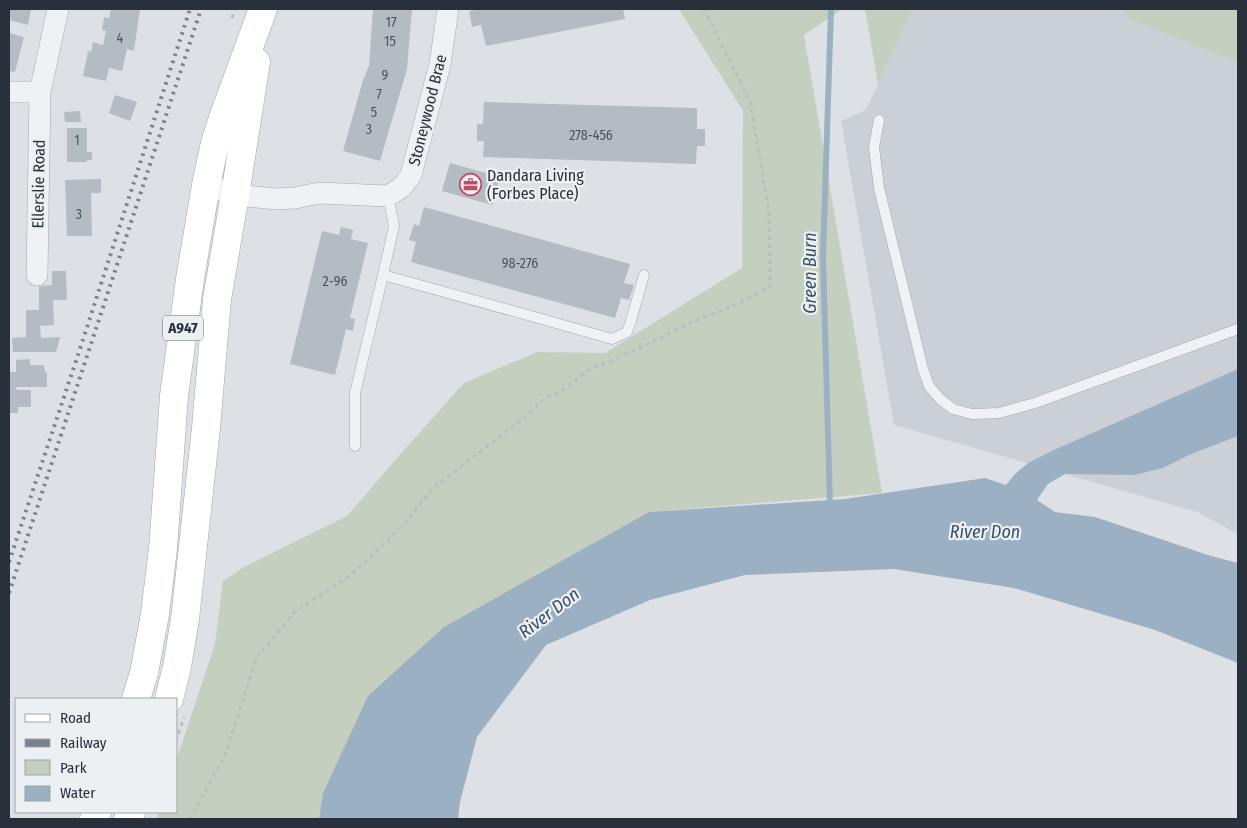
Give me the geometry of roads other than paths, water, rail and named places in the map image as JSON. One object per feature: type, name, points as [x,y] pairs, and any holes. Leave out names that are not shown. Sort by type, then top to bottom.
[{"type":"main road","name":"A947","points":[[136,698],[144,673],[156,614],[163,549],[174,396],[190,279],[206,185],[215,143],[224,115],[264,9]]},
{"type":"main road","name":"A947","points":[[169,698],[177,668],[185,619],[218,298],[264,9]]},
{"type":"street","name":"Ellerslie Road","points":[[37,276],[40,92],[58,9]]},
{"type":"street","name":"Stoneywood Brae","points":[[388,196],[402,187],[411,175],[440,64],[448,9]]},
{"type":"street","points":[[9,92],[40,92]]},
{"type":"street","points":[[206,185],[235,195],[277,199],[295,198],[319,193],[388,196]]},
{"type":"lane","points":[[879,120],[874,147],[879,188],[923,369],[929,386],[940,399],[953,409],[972,414],[999,413],[1035,403],[1238,329]]},
{"type":"lane","points":[[355,446],[354,394],[394,226],[388,196]]},
{"type":"lane","points":[[383,275],[612,340],[627,332],[644,275]]},
{"type":"water","name":"River Don","points":[[1238,369],[1238,436],[1189,455],[1163,468],[1134,475],[1065,474],[1048,484],[1037,500],[1055,512],[1095,517],[1211,556],[1238,563],[1238,663],[1155,630],[1014,588],[894,569],[745,575],[650,600],[546,645],[477,737],[460,802],[458,819],[319,819],[323,793],[368,696],[444,627],[649,512],[845,499],[985,478],[1006,485],[1028,463],[1056,449]]},
{"type":"waterway","name":"Green Burn","points":[[830,507],[823,257],[831,9]]},
{"type":"railway","points":[[9,562],[190,9]]},
{"type":"railway","points":[[9,593],[201,9]]},
{"type":"place","name":"Dandara Living (Forbes Place)","points":[[471,184]]}]
